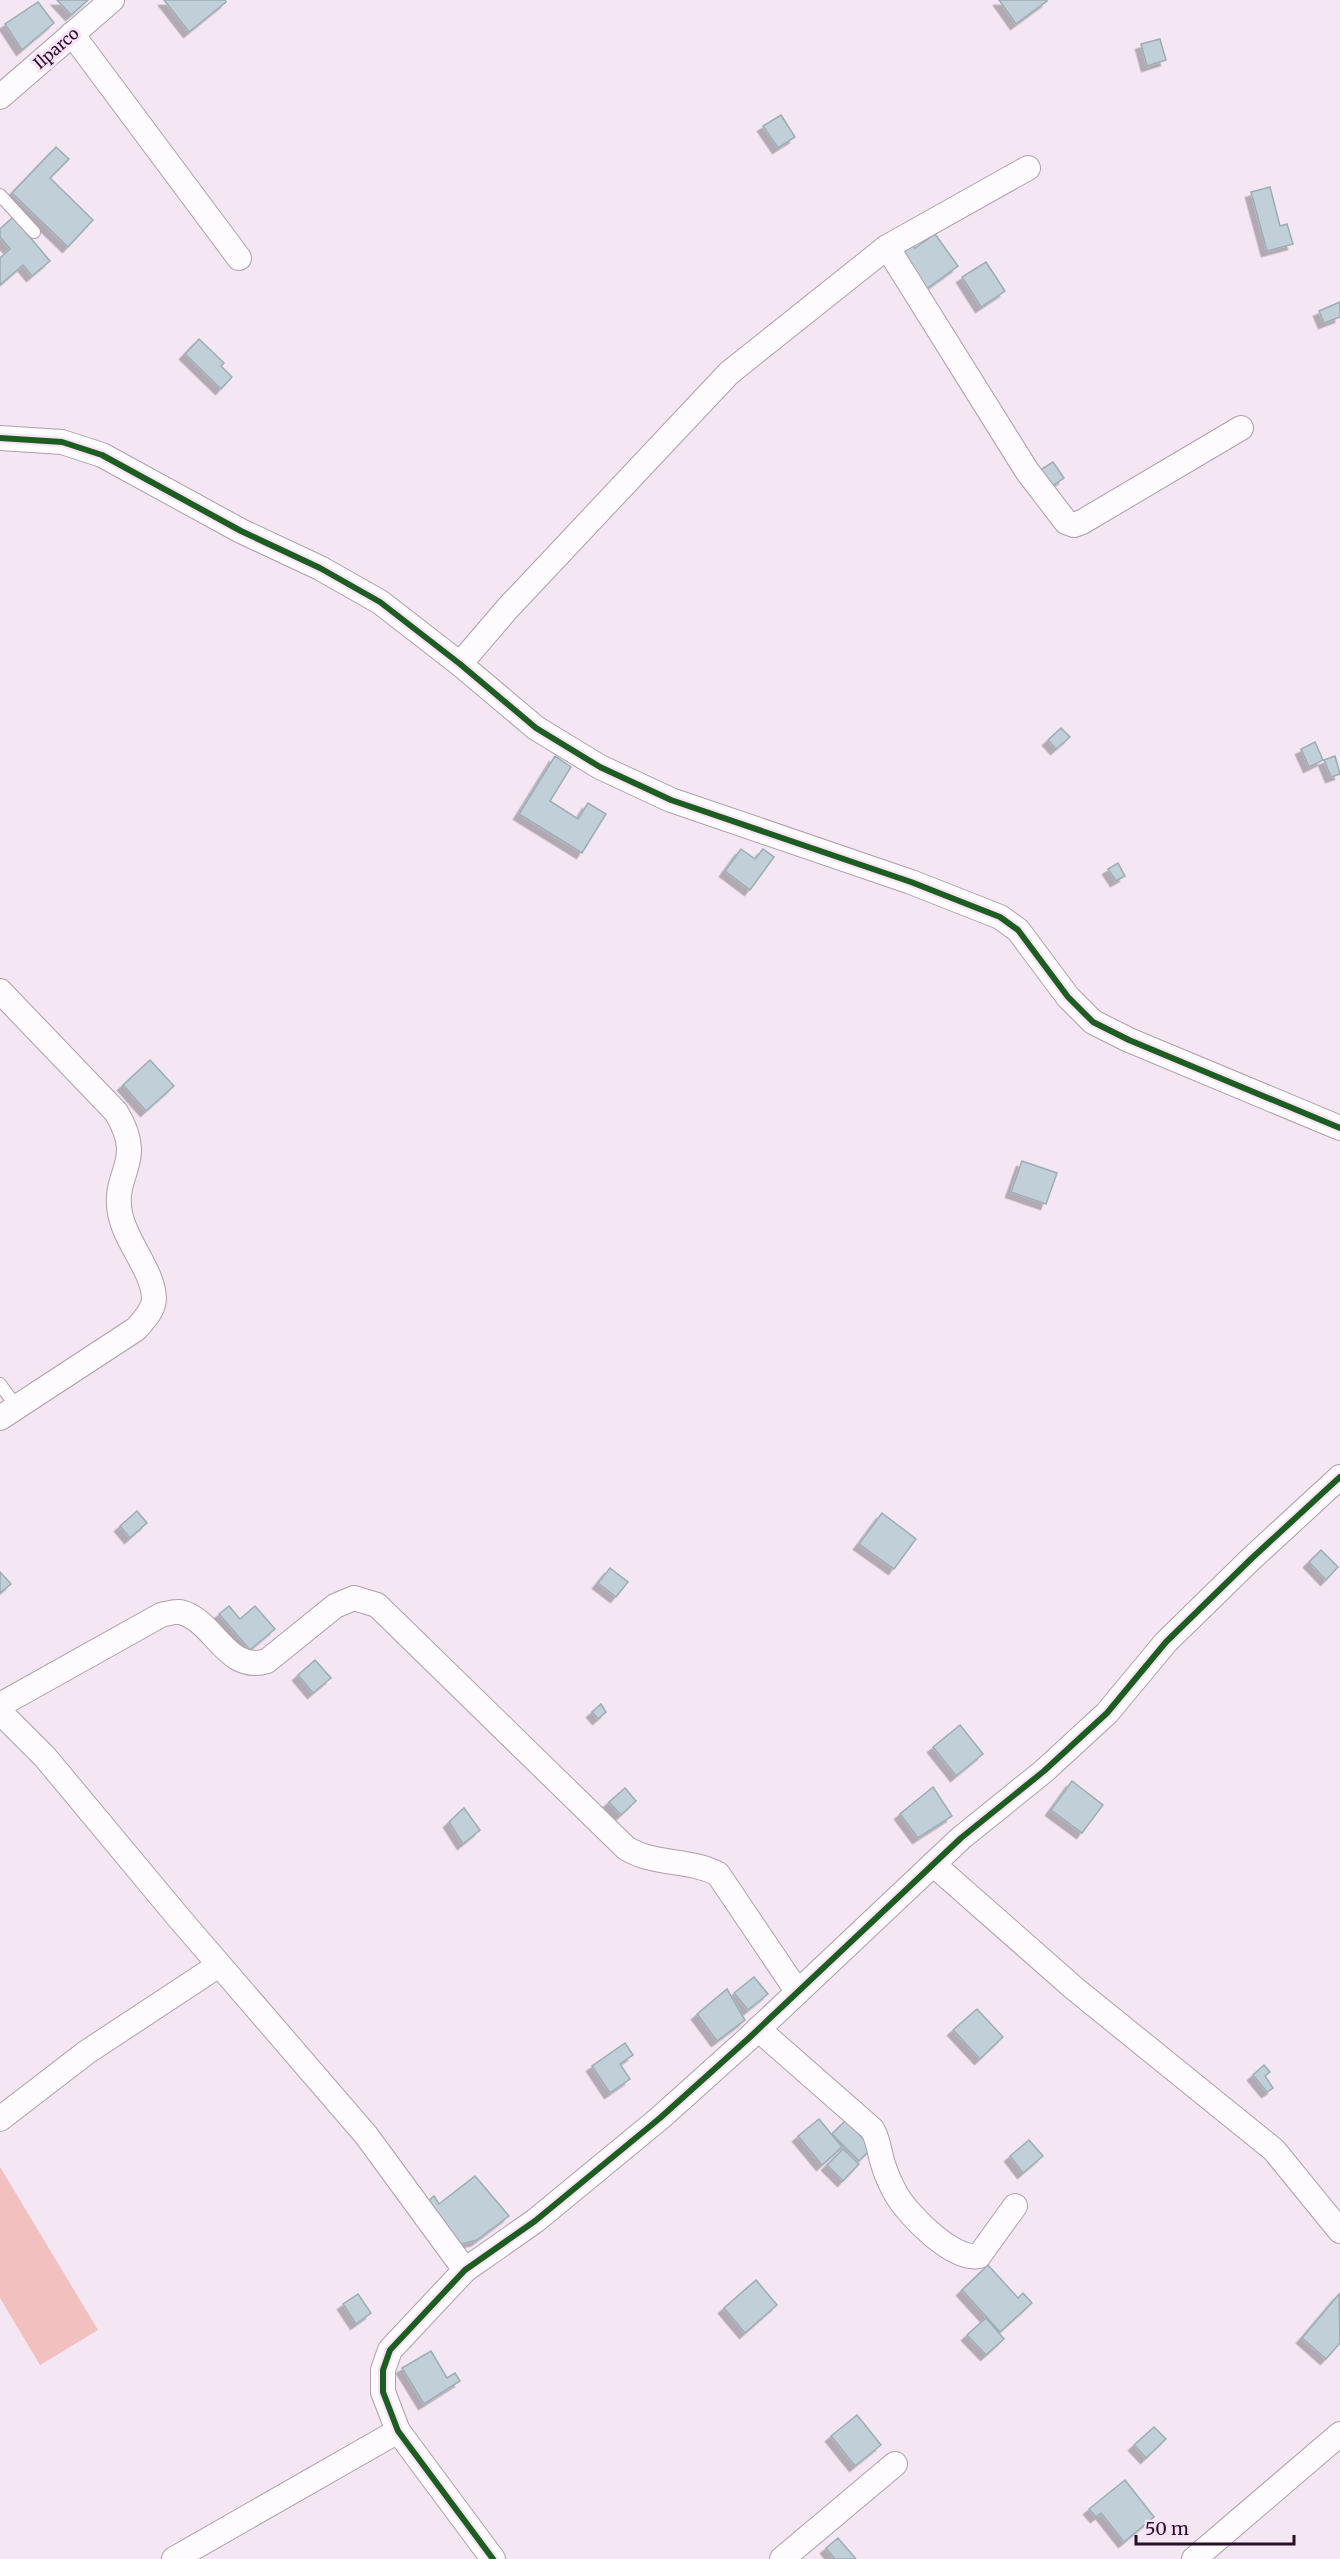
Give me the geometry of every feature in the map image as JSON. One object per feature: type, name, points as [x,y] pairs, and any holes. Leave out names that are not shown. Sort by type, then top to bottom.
[{"type":"street","name":"Ilparco","points":[[0,97],[112,0]]},
{"type":"street","points":[[72,34],[238,258]]},
{"type":"street","points":[[460,664],[507,609],[729,373],[887,247],[1028,168]]},
{"type":"street","points":[[887,247],[1027,471],[1066,522],[1074,525],[1082,522],[1241,428]]},
{"type":"street","points":[[0,438],[62,442],[102,455],[241,531],[320,568],[380,602],[537,728],[600,767],[670,800],[911,882],[1000,917],[1018,930],[1068,997],[1094,1022],[1129,1040],[1340,1128]]},
{"type":"street","points":[[0,992],[116,1112],[127,1129],[130,1146],[129,1159],[120,1193],[119,1210],[123,1226],[152,1286],[154,1300],[149,1314],[136,1329],[8,1412]]},
{"type":"street","points":[[493,2559],[398,2431],[383,2392],[383,2370],[390,2350],[465,2270],[553,2206],[660,2118],[933,1864],[1044,1771],[1107,1713],[1166,1642],[1340,1477]]},
{"type":"street","points":[[0,1705],[161,1615],[179,1612],[195,1620],[242,1662],[255,1665],[267,1661],[335,1606],[354,1598],[377,1605],[626,1848],[638,1856],[702,1866],[718,1874],[797,1991]]},
{"type":"street","points":[[0,1712],[45,1757],[219,1965],[366,2135],[465,2270]]},
{"type":"street","points":[[933,1864],[1075,1989],[1274,2150],[1340,2231]]},
{"type":"street","points":[[0,2119],[87,2052],[219,1965]]},
{"type":"street","points":[[758,2029],[872,2129],[877,2136],[882,2164],[897,2195],[919,2222],[951,2249],[965,2255],[979,2256],[1016,2206]]},
{"type":"street","points":[[174,2559],[398,2431]]},
{"type":"street","points":[[1199,2558],[1340,2434]]},
{"type":"street","points":[[782,2559],[895,2464]]},
{"type":"lane","points":[[0,195],[34,232]]},
{"type":"lane","points":[[0,1384],[8,1412]]},
{"type":"shaded area","points":[[0,2167],[98,2330],[40,2365],[0,2298]]},
{"type":"building","points":[[57,0],[88,0],[71,15]]},
{"type":"building","points":[[164,0],[225,0],[226,2],[189,32]]},
{"type":"building","points":[[999,0],[1047,0],[1047,1],[1016,24]]},
{"type":"building","points":[[38,2],[54,23],[22,50],[5,24]]},
{"type":"building","points":[[1160,39],[1166,60],[1147,66],[1141,44]]},
{"type":"building","points":[[781,115],[795,137],[778,148],[763,126]]},
{"type":"building","points":[[56,147],[69,159],[50,178],[93,220],[68,247],[12,193]]},
{"type":"building","points":[[1270,187],[1280,226],[1287,224],[1293,244],[1267,251],[1251,192]]},
{"type":"building","points":[[13,217],[50,261],[32,276],[23,265],[0,285],[0,258],[10,249],[0,237],[0,229]]},
{"type":"building","points":[[935,234],[958,266],[925,290],[896,250],[909,240],[915,248]]},
{"type":"building","points":[[986,262],[1005,291],[981,307],[962,277]]},
{"type":"building","points":[[1340,302],[1340,317],[1324,323],[1319,311]]},
{"type":"building","points":[[199,339],[224,363],[221,366],[232,377],[221,389],[185,354]]},
{"type":"building","points":[[1053,462],[1064,478],[1045,491],[1034,474]]},
{"type":"building","points":[[1061,728],[1070,737],[1056,749],[1048,740]]},
{"type":"building","points":[[1315,742],[1323,760],[1309,767],[1301,749]]},
{"type":"building","points":[[555,756],[571,767],[550,801],[578,819],[588,803],[606,814],[582,853],[519,814]]},
{"type":"building","points":[[1335,756],[1340,774],[1331,777],[1324,760]]},
{"type":"building","points":[[741,849],[755,859],[763,849],[774,857],[750,890],[725,871]]},
{"type":"building","points":[[1118,863],[1125,876],[1116,881],[1108,869]]},
{"type":"building","points":[[150,1060],[174,1086],[146,1111],[123,1085]]},
{"type":"building","points":[[1022,1161],[1057,1173],[1046,1204],[1011,1192]]},
{"type":"building","points":[[137,1511],[147,1523],[130,1538],[120,1526]]},
{"type":"building","points":[[882,1513],[916,1539],[894,1569],[859,1544]]},
{"type":"building","points":[[1321,1550],[1338,1567],[1326,1580],[1309,1562]]},
{"type":"building","points":[[610,1568],[628,1582],[616,1597],[598,1583]]},
{"type":"building","points":[[0,1572],[11,1584],[0,1593]]},
{"type":"building","points":[[229,1606],[240,1619],[255,1606],[275,1629],[250,1650],[219,1614]]},
{"type":"building","points":[[315,1660],[331,1678],[313,1693],[298,1675]]},
{"type":"building","points":[[601,1704],[606,1712],[598,1719],[592,1712]]},
{"type":"building","points":[[960,1725],[983,1754],[956,1776],[933,1747]]},
{"type":"building","points":[[1072,1781],[1103,1805],[1082,1833],[1051,1810]]},
{"type":"building","points":[[933,1787],[952,1816],[918,1838],[900,1814]]},
{"type":"building","points":[[625,1788],[636,1801],[621,1815],[609,1802]]},
{"type":"building","points":[[464,1808],[480,1830],[463,1844],[449,1822]]},
{"type":"building","points":[[754,1977],[768,1994],[748,2010],[734,1993]]},
{"type":"building","points":[[727,1989],[745,2020],[717,2041],[697,2014]]},
{"type":"building","points":[[977,2009],[1003,2037],[980,2059],[953,2030]]},
{"type":"building","points":[[625,2043],[633,2055],[620,2064],[630,2079],[610,2093],[592,2066]]},
{"type":"building","points":[[1264,2065],[1270,2072],[1265,2076],[1273,2088],[1267,2092],[1253,2075]]},
{"type":"building","points":[[819,2119],[842,2147],[822,2165],[798,2136]]},
{"type":"building","points":[[846,2120],[872,2148],[859,2161],[832,2134]]},
{"type":"building","points":[[1029,2140],[1043,2156],[1023,2173],[1010,2156]]},
{"type":"building","points":[[843,2149],[859,2164],[843,2181],[827,2165]]},
{"type":"building","points":[[475,2176],[509,2216],[477,2240],[461,2244],[427,2202],[434,2196],[439,2204]]},
{"type":"building","points":[[988,2265],[1018,2298],[1023,2293],[1032,2303],[1000,2332],[962,2290]]},
{"type":"building","points":[[756,2280],[777,2305],[745,2333],[724,2308]]},
{"type":"building","points":[[358,2294],[371,2313],[356,2324],[343,2304]]},
{"type":"building","points":[[1339,2294],[1340,2343],[1326,2359],[1302,2338]]},
{"type":"building","points":[[986,2318],[1004,2339],[986,2355],[967,2335]]},
{"type":"building","points":[[431,2351],[447,2378],[455,2373],[460,2381],[424,2404],[402,2368]]},
{"type":"building","points":[[857,2415],[881,2445],[855,2466],[831,2436]]},
{"type":"building","points":[[1154,2427],[1166,2439],[1146,2458],[1134,2445]]},
{"type":"building","points":[[1125,2480],[1154,2517],[1124,2542],[1101,2513],[1096,2517],[1089,2509]]},
{"type":"building","points":[[838,2538],[856,2559],[835,2559],[826,2548]]},
{"type":"cycle path","points":[[0,438],[62,442],[102,455],[241,531],[320,568],[380,602],[460,664],[536,728],[600,767],[671,800],[911,882],[1000,917],[1018,930],[1068,997],[1093,1022],[1129,1040],[1340,1128]]},
{"type":"cycle path","points":[[493,2559],[398,2431],[383,2392],[383,2370],[390,2350],[465,2270],[535,2221],[660,2118],[749,2038],[961,1838],[1044,1771],[1107,1713],[1166,1642],[1340,1477]]}]
